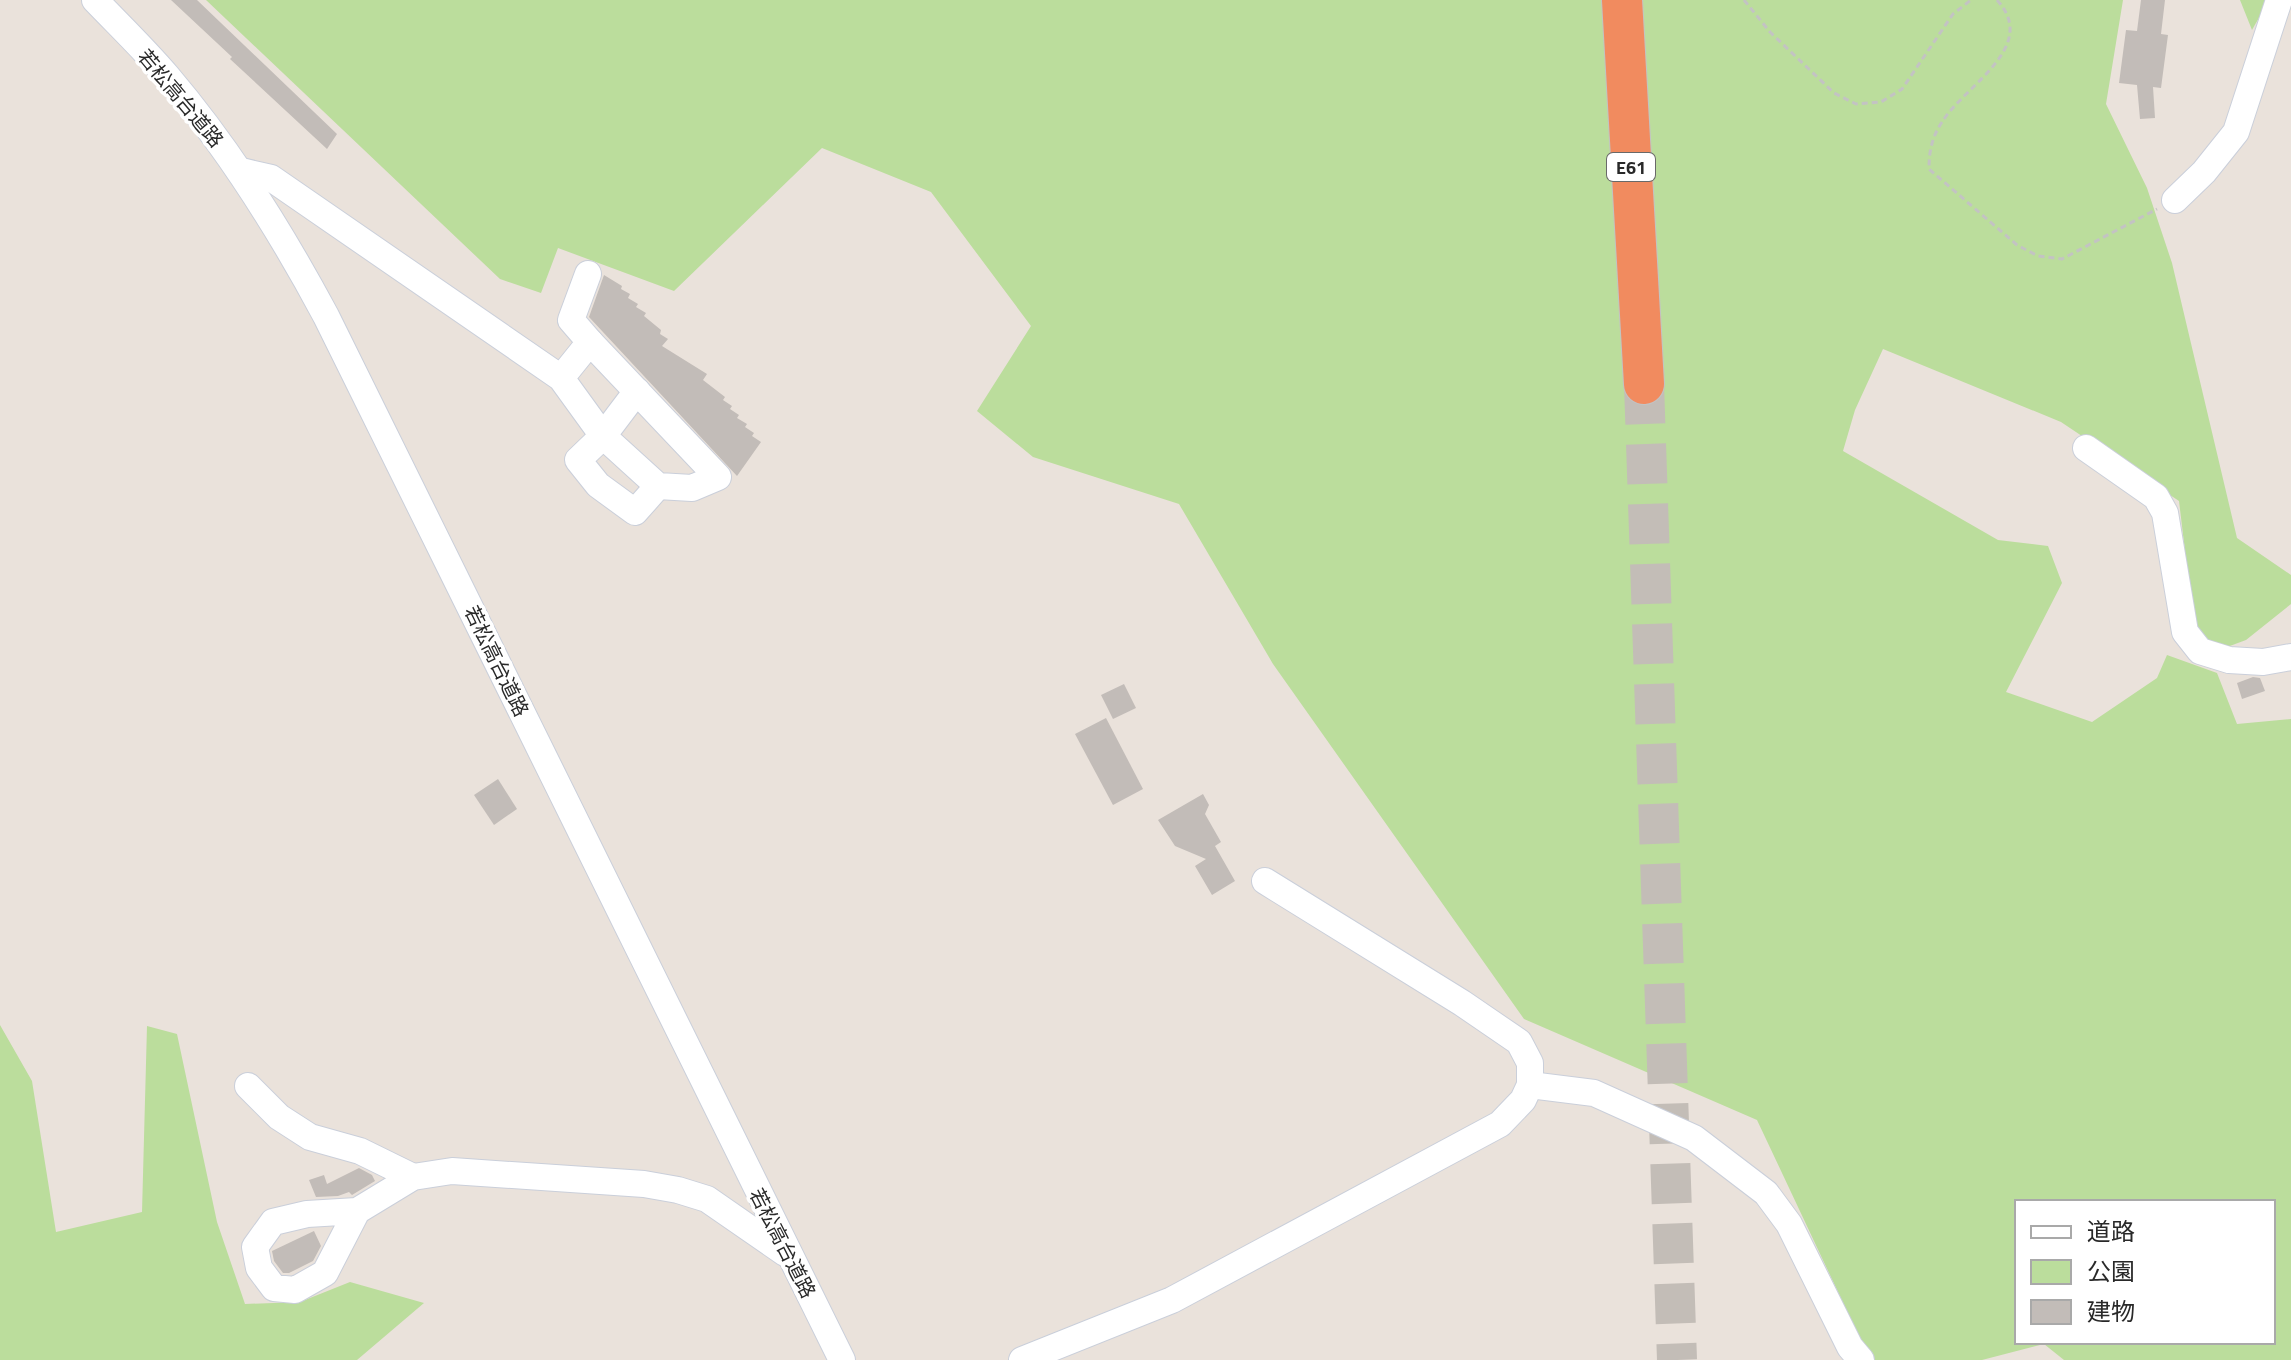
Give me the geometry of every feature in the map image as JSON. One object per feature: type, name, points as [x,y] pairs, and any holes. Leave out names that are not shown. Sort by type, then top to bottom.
[{"type":"highway","name":"E61","points":[[1622,0],[1644,384]]},
{"type":"street","name":"若松高台道路","points":[[95,0],[166,75],[241,171],[286,242],[326,316],[842,1360]]},
{"type":"street","points":[[2175,200],[2204,172],[2236,132],[2279,0]]},
{"type":"street","points":[[241,171],[271,178],[561,378],[603,436],[658,486],[692,488],[718,477],[571,320],[588,274]]},
{"type":"street","points":[[561,378],[590,342]]},
{"type":"street","points":[[637,391],[603,436],[578,460],[598,485],[635,512],[658,486]]},
{"type":"street","points":[[2086,448],[2156,497],[2165,513],[2185,632],[2200,651],[2240,661],[2263,662],[2291,657]]},
{"type":"street","points":[[1022,1360],[1172,1300],[1500,1124],[1523,1100],[1530,1085],[1530,1063],[1519,1042],[1462,1003],[1265,881]]},
{"type":"street","points":[[1530,1085],[1594,1093],[1694,1138],[1766,1193],[1789,1224],[1850,1347],[1861,1360]]},
{"type":"street","points":[[248,1086],[279,1117],[310,1137],[360,1151],[413,1177]]},
{"type":"street","points":[[357,1211],[413,1177],[452,1171],[644,1184],[707,1199],[788,1255]]},
{"type":"path","points":[[1744,0],[1770,32],[1834,93],[1856,104],[1881,102],[1902,89],[1953,14],[1971,0]]},
{"type":"path","points":[[1997,0],[2007,10],[2011,23],[2006,49],[1939,125],[1929,147],[1929,169],[2017,245],[2038,256],[2062,259],[2175,200]]},
{"type":"green space","points":[[206,0],[2123,0],[2106,104],[2147,188],[2172,263],[2237,538],[2291,575],[2291,604],[2246,640],[2219,650],[2194,626],[2179,501],[2061,422],[1883,349],[1855,410],[1843,451],[1998,540],[2048,546],[2062,583],[2006,692],[2092,722],[2157,678],[2167,655],[2217,673],[2237,724],[2291,719],[2291,1360],[2064,1360],[2044,1344],[1982,1360],[1870,1360],[1757,1120],[1524,1019],[1273,664],[1179,504],[1033,457],[977,411],[1031,326],[931,192],[822,148],[674,291],[558,248],[541,293],[500,279]]},
{"type":"green space","points":[[2240,0],[2269,0],[2252,30]]},
{"type":"green space","points":[[0,1025],[32,1081],[56,1232],[142,1212],[147,1026],[177,1034],[217,1222],[245,1304],[300,1302],[350,1282],[424,1303],[357,1360],[0,1360]]},
{"type":"building","points":[[171,0],[197,0],[337,134],[327,149],[230,59],[232,57]]},
{"type":"building","points":[[2141,0],[2165,0],[2161,34],[2168,35],[2161,88],[2153,87],[2155,118],[2140,119],[2137,85],[2119,83],[2126,30],[2137,31]]},
{"type":"building","points":[[604,275],[622,286],[621,289],[630,294],[628,298],[638,304],[636,307],[661,330],[660,334],[668,339],[662,346],[707,374],[703,380],[725,397],[723,400],[732,406],[730,409],[739,415],[737,418],[747,424],[745,427],[754,433],[752,436],[761,442],[737,476],[589,317]]},
{"type":"building","points":[[2253,677],[2260,678],[2265,691],[2242,699],[2237,683]]},
{"type":"building","points":[[1124,684],[1136,708],[1113,719],[1101,695]]},
{"type":"building","points":[[1106,718],[1143,789],[1113,805],[1075,734]]},
{"type":"building","points":[[498,779],[517,809],[494,825],[474,795]]},
{"type":"building","points":[[1203,794],[1209,805],[1205,814],[1221,842],[1215,846],[1235,881],[1212,895],[1195,866],[1206,859],[1175,846],[1158,820]]},
{"type":"building","points":[[359,1168],[372,1175],[375,1181],[352,1195],[349,1192],[316,1197],[309,1180],[324,1175],[327,1184]]},
{"type":"building","points":[[314,1231],[321,1246],[313,1261],[283,1273],[274,1261],[272,1251]]},
{"type":"tunnel","points":[[1644,384],[1677,1360]]}]
